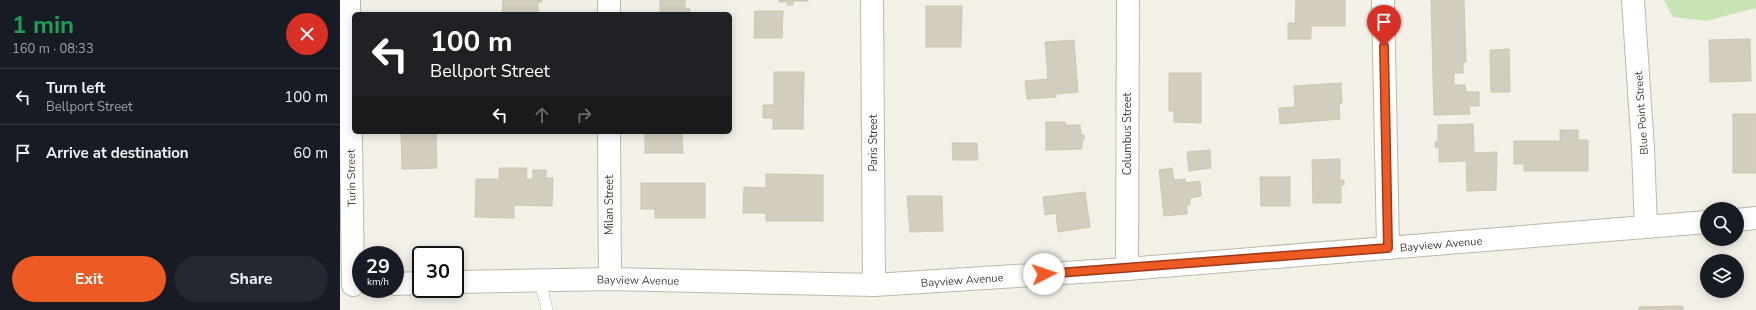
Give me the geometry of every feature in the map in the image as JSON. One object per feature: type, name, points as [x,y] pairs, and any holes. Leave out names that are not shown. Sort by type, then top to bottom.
[{"type":"street","name":"Turin Street","points":[[348,0],[351,284]]},
{"type":"street","points":[[609,0],[609,12]]},
{"type":"street","name":"Paris Street","points":[[872,0],[874,285]]},
{"type":"street","name":"Columbus Street","points":[[1127,269],[1128,0]]},
{"type":"street","points":[[1383,0],[1388,248]]},
{"type":"street","name":"Blue Point Street","points":[[1633,0],[1643,149],[1646,227]]},
{"type":"street","name":"Milan Street","points":[[609,134],[610,279]]},
{"type":"street","points":[[1744,219],[1756,218]]},
{"type":"street","name":"Bayview Avenue","points":[[464,282],[610,279],[874,285],[1127,269],[1700,223]]},
{"type":"lane","points":[[540,280],[547,310]]},
{"type":"green space","points":[[1664,0],[1756,0],[1756,8],[1706,21],[1673,17]]},
{"type":"building","points":[[503,0],[542,0],[542,2],[538,2],[538,12],[502,12]]},
{"type":"building","points":[[660,0],[685,0],[685,8],[690,9],[690,12],[660,12]]},
{"type":"building","points":[[779,0],[808,1],[793,1],[793,5],[787,5],[787,2],[779,2]]},
{"type":"building","points":[[1296,0],[1345,0],[1345,26],[1311,26],[1311,39],[1288,39],[1288,23],[1295,23]]},
{"type":"building","points":[[1431,0],[1464,0],[1466,62],[1463,62],[1463,73],[1454,73],[1454,85],[1465,85],[1466,92],[1479,92],[1479,106],[1469,106],[1470,114],[1434,115]]},
{"type":"building","points":[[926,6],[962,6],[961,47],[926,47]]},
{"type":"building","points":[[755,11],[783,11],[782,38],[754,38]]},
{"type":"building","points":[[1750,39],[1751,81],[1710,82],[1709,40]]},
{"type":"building","points":[[1074,40],[1078,92],[1056,94],[1056,97],[1027,99],[1025,81],[1048,79],[1045,42]]},
{"type":"building","points":[[1509,49],[1510,92],[1491,92],[1490,50]]},
{"type":"building","points":[[774,72],[804,72],[803,129],[773,129],[773,118],[763,118],[763,105],[774,105]]},
{"type":"building","points":[[1169,73],[1201,73],[1201,123],[1174,122],[1174,111],[1169,111]]},
{"type":"building","points":[[1341,83],[1342,103],[1339,104],[1340,119],[1280,124],[1279,108],[1295,107],[1294,86]]},
{"type":"building","points":[[1733,114],[1756,114],[1756,173],[1733,173]]},
{"type":"building","points":[[1046,122],[1065,122],[1065,125],[1080,125],[1081,135],[1084,135],[1084,140],[1082,140],[1082,149],[1046,150]]},
{"type":"building","points":[[1473,124],[1474,153],[1497,152],[1496,190],[1467,191],[1466,161],[1439,162],[1439,147],[1435,147],[1435,142],[1438,142],[1438,125]]},
{"type":"building","points":[[1560,130],[1578,130],[1578,140],[1588,140],[1588,171],[1524,171],[1524,164],[1514,164],[1514,141],[1560,141]]},
{"type":"building","points":[[401,134],[436,134],[437,168],[402,169]]},
{"type":"building","points":[[645,134],[682,134],[683,153],[645,153]]},
{"type":"building","points":[[952,143],[977,143],[978,160],[953,160]]},
{"type":"building","points":[[1210,150],[1211,168],[1189,171],[1187,152]]},
{"type":"building","points":[[1340,159],[1340,180],[1344,180],[1344,185],[1341,185],[1341,203],[1313,203],[1312,160]]},
{"type":"building","points":[[499,168],[527,168],[526,179],[533,179],[533,170],[546,170],[546,178],[553,178],[552,206],[514,205],[514,218],[475,217],[476,179],[499,179]]},
{"type":"building","points":[[1172,168],[1174,180],[1185,179],[1185,183],[1200,181],[1201,196],[1190,198],[1190,205],[1187,205],[1187,214],[1164,216],[1159,170]]},
{"type":"building","points":[[766,174],[823,175],[823,221],[766,221],[766,213],[743,213],[744,187],[766,188]]},
{"type":"building","points":[[1260,177],[1290,177],[1290,206],[1261,206]]},
{"type":"building","points":[[641,183],[705,183],[705,218],[655,218],[655,209],[641,209]]},
{"type":"building","points":[[1085,192],[1090,227],[1058,232],[1056,213],[1045,215],[1043,197]]},
{"type":"building","points":[[907,196],[942,196],[943,231],[910,232]]},
{"type":"building","points":[[1683,306],[1683,310],[1639,310],[1639,307]]},
{"type":"route","points":[[1044,274],[1127,269],[1388,248],[1384,46]]}]
